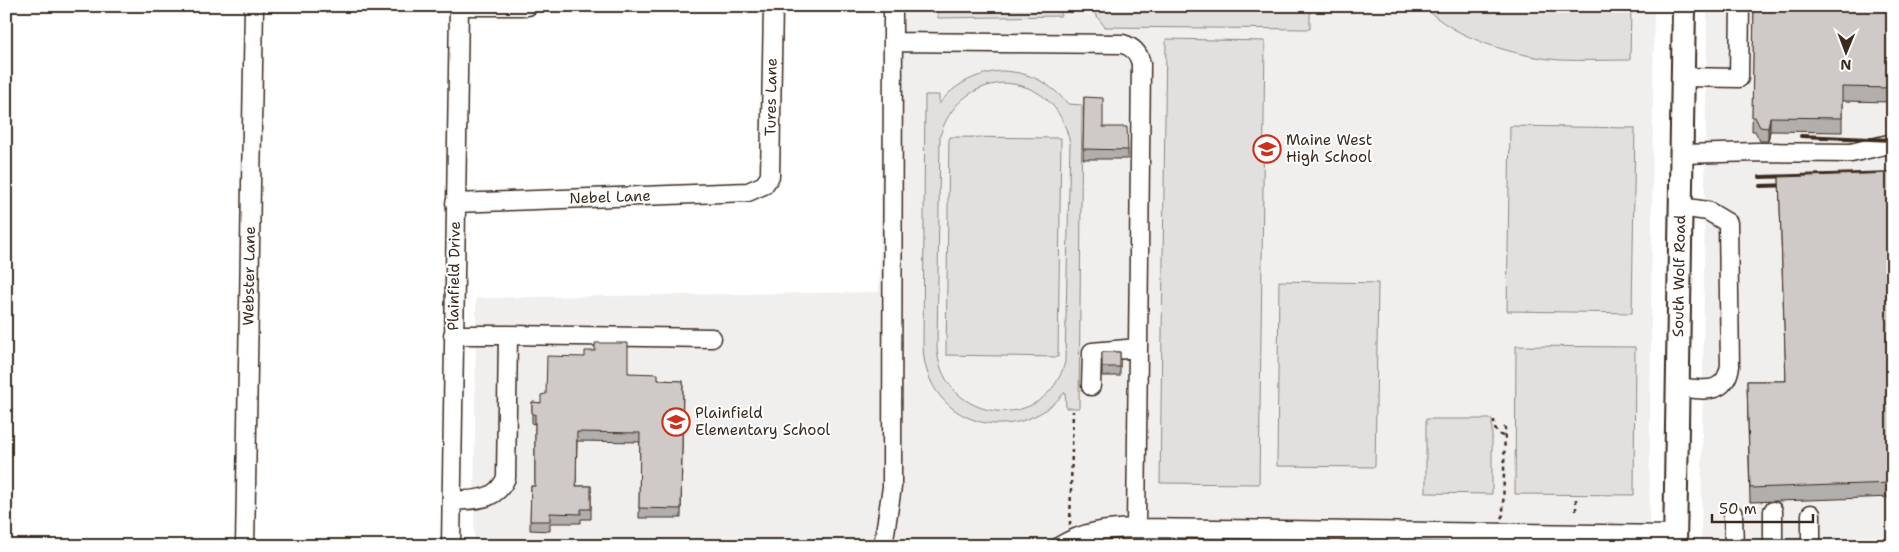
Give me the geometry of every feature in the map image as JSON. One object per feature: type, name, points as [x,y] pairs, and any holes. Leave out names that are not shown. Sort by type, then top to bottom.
[{"type":"main road","name":"South Wolf Road","points":[[1675,540],[1684,6]]},
{"type":"street","name":"Webster Lane","points":[[245,546],[254,6]]},
{"type":"street","points":[[459,6],[528,6]]},
{"type":"street","name":"Plainfield Drive","points":[[451,546],[459,6]]},
{"type":"street","name":"Tures Lane","points":[[764,185],[770,176],[773,6]]},
{"type":"street","points":[[884,546],[892,487],[894,6]]},
{"type":"street","points":[[1682,77],[1739,78],[1740,6]]},
{"type":"street","points":[[893,42],[1116,43],[1129,46],[1135,50],[1141,64],[1136,528]]},
{"type":"street","points":[[1681,154],[1759,152],[1851,153],[1893,143]]},
{"type":"street","name":"Nebel Lane","points":[[455,203],[748,192],[764,185]]},
{"type":"street","points":[[1677,387],[1714,389],[1723,385],[1728,378],[1730,366],[1728,223],[1708,211],[1680,207]]},
{"type":"street","points":[[453,335],[712,338]]},
{"type":"street","points":[[452,501],[488,498],[501,488],[506,478],[508,335]]},
{"type":"street","points":[[1091,386],[1092,352],[1138,348]]},
{"type":"street","points":[[1773,546],[1774,511]]},
{"type":"street","points":[[1733,514],[1734,546]]},
{"type":"street","points":[[1811,514],[1811,546]]},
{"type":"street","points":[[1060,546],[1074,537],[1093,532],[1136,528],[1200,538],[1675,540]]},
{"type":"path","points":[[1070,526],[1073,411]]},
{"type":"path","points":[[1494,420],[1494,427],[1500,435],[1504,436]]},
{"type":"path","points":[[1497,521],[1503,515],[1505,425]]},
{"type":"path","points":[[1576,495],[1576,511]]},
{"type":"shaded area","name":"Maine West High School","points":[[884,6],[1654,6],[1649,546],[474,546],[476,298],[879,292]]},
{"type":"shaded area","points":[[938,6],[1061,6],[1061,16],[938,18]]},
{"type":"shaded area","points":[[1091,6],[1310,6],[1310,29],[1105,27],[1091,9]]},
{"type":"shaded area","points":[[1424,6],[1631,6],[1630,60],[1560,60],[1525,55],[1487,44],[1451,28]]},
{"type":"shaded area","points":[[1707,6],[1893,6],[1893,546],[1701,546]]},
{"type":"shaded area","points":[[1166,39],[1265,41],[1259,484],[1160,483]]},
{"type":"shaded area","points":[[993,72],[1012,72],[1030,76],[1054,90],[1068,104],[1082,105],[1079,408],[1066,408],[1065,392],[1045,410],[1023,421],[1000,424],[977,421],[957,411],[940,396],[928,374],[923,347],[925,95],[939,95],[939,104],[959,85],[975,77]],"holes":[[[1003,83],[1016,85],[1039,93],[1048,100],[1062,119],[1070,143],[1065,362],[1054,385],[1038,401],[1018,410],[996,411],[975,405],[957,393],[943,374],[937,349],[940,136],[955,106],[971,93],[991,85]]]},
{"type":"shaded area","points":[[1510,126],[1635,128],[1632,313],[1507,311]]},
{"type":"shaded area","points":[[949,137],[1061,138],[1058,357],[946,355]]},
{"type":"shaded area","points":[[1279,281],[1378,283],[1375,467],[1277,466]]},
{"type":"shaded area","points":[[1516,346],[1635,347],[1634,495],[1515,494]]},
{"type":"shaded area","points":[[1426,419],[1492,419],[1492,494],[1426,493]]},
{"type":"building","points":[[1754,6],[1893,6],[1893,88],[1842,87],[1842,118],[1770,117],[1768,128],[1760,127],[1755,117],[1752,117]]},
{"type":"building","points":[[1084,97],[1103,98],[1103,127],[1127,127],[1128,150],[1083,149]]},
{"type":"building","points":[[1893,173],[1893,483],[1750,488],[1747,381],[1786,381],[1779,177]]},
{"type":"building","points":[[595,343],[628,343],[628,373],[658,374],[658,380],[683,381],[681,509],[639,508],[640,433],[577,432],[576,486],[591,486],[591,509],[581,509],[581,514],[550,513],[550,521],[530,521],[531,486],[535,486],[535,414],[532,414],[532,402],[541,403],[541,395],[546,394],[547,356],[585,357],[585,351],[595,351]]},
{"type":"building","points":[[1102,352],[1120,352],[1120,367],[1102,367]]},
{"type":"railway","points":[[1801,136],[1893,140]]},
{"type":"railway","points":[[1760,177],[1893,173]]},
{"type":"railway","points":[[1760,186],[1793,185]]},
{"type":"place","name":"Maine West High School","points":[[1267,149]]},
{"type":"place","name":"Plainfield Elementary School","points":[[676,422]]}]
